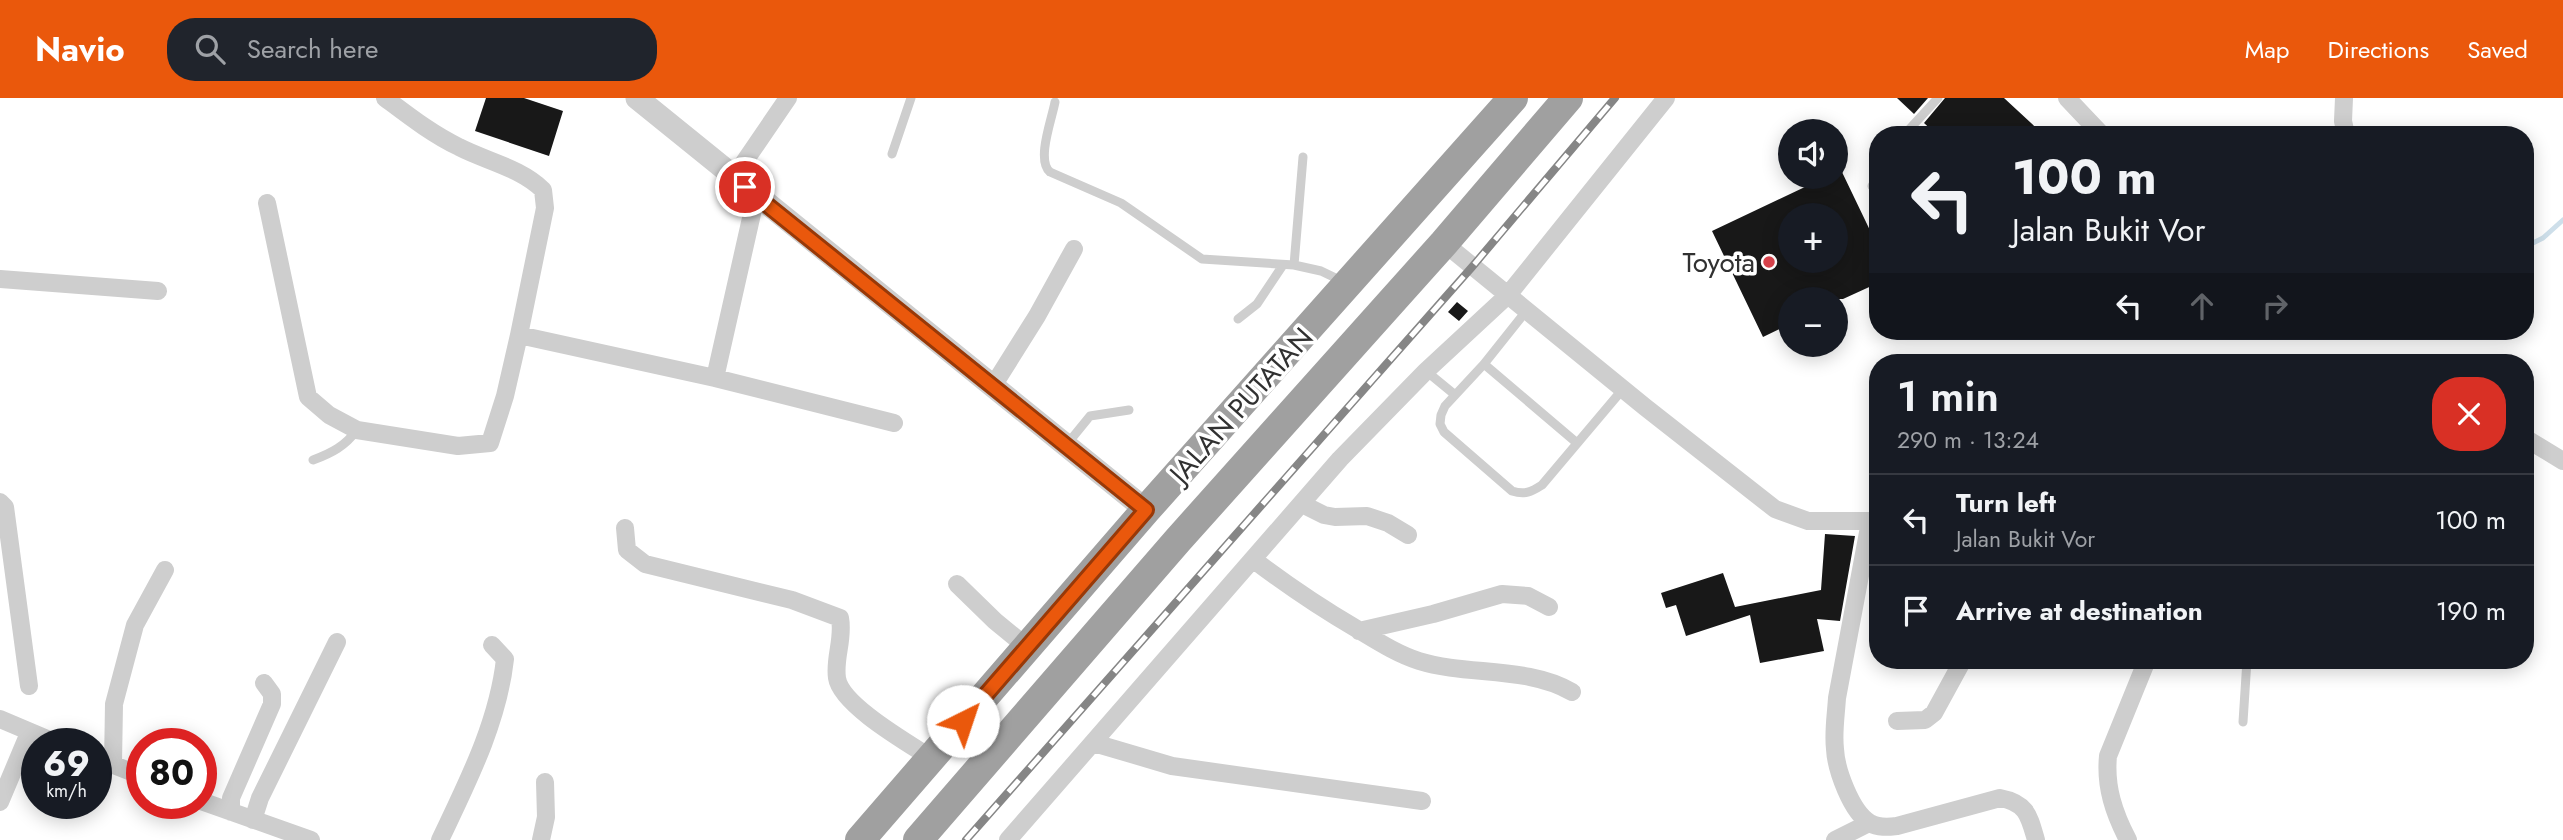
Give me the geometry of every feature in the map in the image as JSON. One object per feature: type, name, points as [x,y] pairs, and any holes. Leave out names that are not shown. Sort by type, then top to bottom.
[{"type":"highway","name":"JALAN PUTATAN","points":[[860,840],[1139,518],[1513,98]]},
{"type":"highway","name":"JALAN PUTATAN","points":[[918,840],[1167,553],[1444,243],[1568,98]]},
{"type":"highway","points":[[1472,144],[1506,172]]},
{"type":"highway","points":[[1139,518],[1167,553]]},
{"type":"street","points":[[267,203],[308,397],[329,415],[357,430],[458,446],[490,443],[505,396],[519,335],[545,208],[543,190],[535,182],[439,136],[385,98]]},
{"type":"street","points":[[637,98],[1066,445],[1139,518]]},
{"type":"street","points":[[734,177],[788,98]]},
{"type":"street","points":[[1008,840],[1340,460],[1426,371],[1508,295],[1665,98]]},
{"type":"street","points":[[2067,98],[2093,126]]},
{"type":"street","points":[[2344,98],[2344,126]]},
{"type":"street","points":[[715,378],[757,196]]},
{"type":"street","points":[[1444,243],[1775,509],[1808,521],[1869,521]]},
{"type":"street","points":[[993,386],[1037,316],[1074,249]]},
{"type":"street","points":[[0,279],[158,291]]},
{"type":"street","points":[[519,335],[715,378],[894,423]]},
{"type":"street","points":[[2534,443],[2563,461]]},
{"type":"street","points":[[0,502],[5,507],[29,686]]},
{"type":"street","points":[[1302,504],[1324,515],[1367,516],[1388,523],[1408,535]]},
{"type":"street","points":[[625,528],[627,550],[645,564],[792,600],[839,618],[842,631],[836,675],[839,688],[872,719],[931,758]]},
{"type":"street","points":[[1869,545],[1837,698],[1834,738],[1839,767],[1851,801],[1869,823],[1881,827],[1897,826],[2000,798],[2011,800],[2021,806],[2028,815],[2036,840]]},
{"type":"street","points":[[1254,560],[1315,604],[1384,646],[1420,662],[1537,678],[1572,692]]},
{"type":"street","points":[[110,728],[135,625],[165,570]]},
{"type":"street","points":[[957,584],[1028,648]]},
{"type":"street","points":[[1359,631],[1502,594],[1528,596],[1549,607]]},
{"type":"street","points":[[254,820],[260,798],[337,642]]},
{"type":"street","points":[[440,840],[494,716],[505,659],[492,645]]},
{"type":"street","points":[[1897,721],[1925,720],[1934,713],[1958,669]]},
{"type":"street","points":[[2128,840],[2110,796],[2106,772],[2108,756],[2143,669]]},
{"type":"street","points":[[231,812],[231,798],[272,704],[272,694],[264,683]]},
{"type":"street","points":[[0,719],[21,729]]},
{"type":"street","points":[[1094,743],[1172,766],[1422,801]]},
{"type":"street","points":[[0,802],[21,752]]},
{"type":"street","points":[[541,840],[546,817],[545,782]]},
{"type":"street","points":[[217,807],[311,840]]},
{"type":"street","points":[[1835,840],[1869,823]]},
{"type":"lane","points":[[892,154],[911,98]]},
{"type":"lane","points":[[1912,126],[1938,98]]},
{"type":"lane","points":[[1055,102],[1043,157],[1045,168],[1050,172],[1121,203],[1202,259],[1289,265],[1321,271],[1349,284]]},
{"type":"lane","points":[[1238,319],[1257,304],[1289,265],[1303,158]]},
{"type":"lane","points":[[1527,310],[1484,364],[1454,394],[1441,415],[1440,424],[1444,432],[1512,491],[1521,494],[1531,492],[1542,485],[1623,389]]},
{"type":"lane","points":[[1484,364],[1577,443]]},
{"type":"lane","points":[[1426,371],[1454,394]]},
{"type":"lane","points":[[1066,445],[1090,416],[1129,410]]},
{"type":"lane","points":[[313,460],[330,454],[347,443],[357,430]]},
{"type":"lane","points":[[2243,722],[2246,669]]},
{"type":"building","points":[[486,98],[524,98],[563,111],[549,156],[475,131]]},
{"type":"building","points":[[1897,98],[1928,98],[1914,114]]},
{"type":"building","points":[[1945,98],[2004,98],[2034,126],[1927,126],[1924,123]]},
{"type":"building","points":[[1848,185],[1869,228],[1869,287],[1848,297],[1848,287],[1778,287],[1778,330],[1763,337],[1712,231],[1801,189],[1848,189]]},
{"type":"building","points":[[1457,302],[1468,311],[1459,321],[1448,312]]},
{"type":"building","points":[[1825,534],[1855,536],[1840,621],[1817,619],[1824,651],[1760,663],[1750,615],[1686,636],[1676,605],[1666,608],[1661,593],[1723,573],[1735,607],[1821,590]]},
{"type":"waterway","points":[[2534,242],[2563,220]]},
{"type":"railway","points":[[966,840],[1472,267],[1615,98]]},
{"type":"place","name":"Toyota","points":[[1769,262]]},
{"type":"route","points":[[745,187],[1146,510],[963,721]]}]
